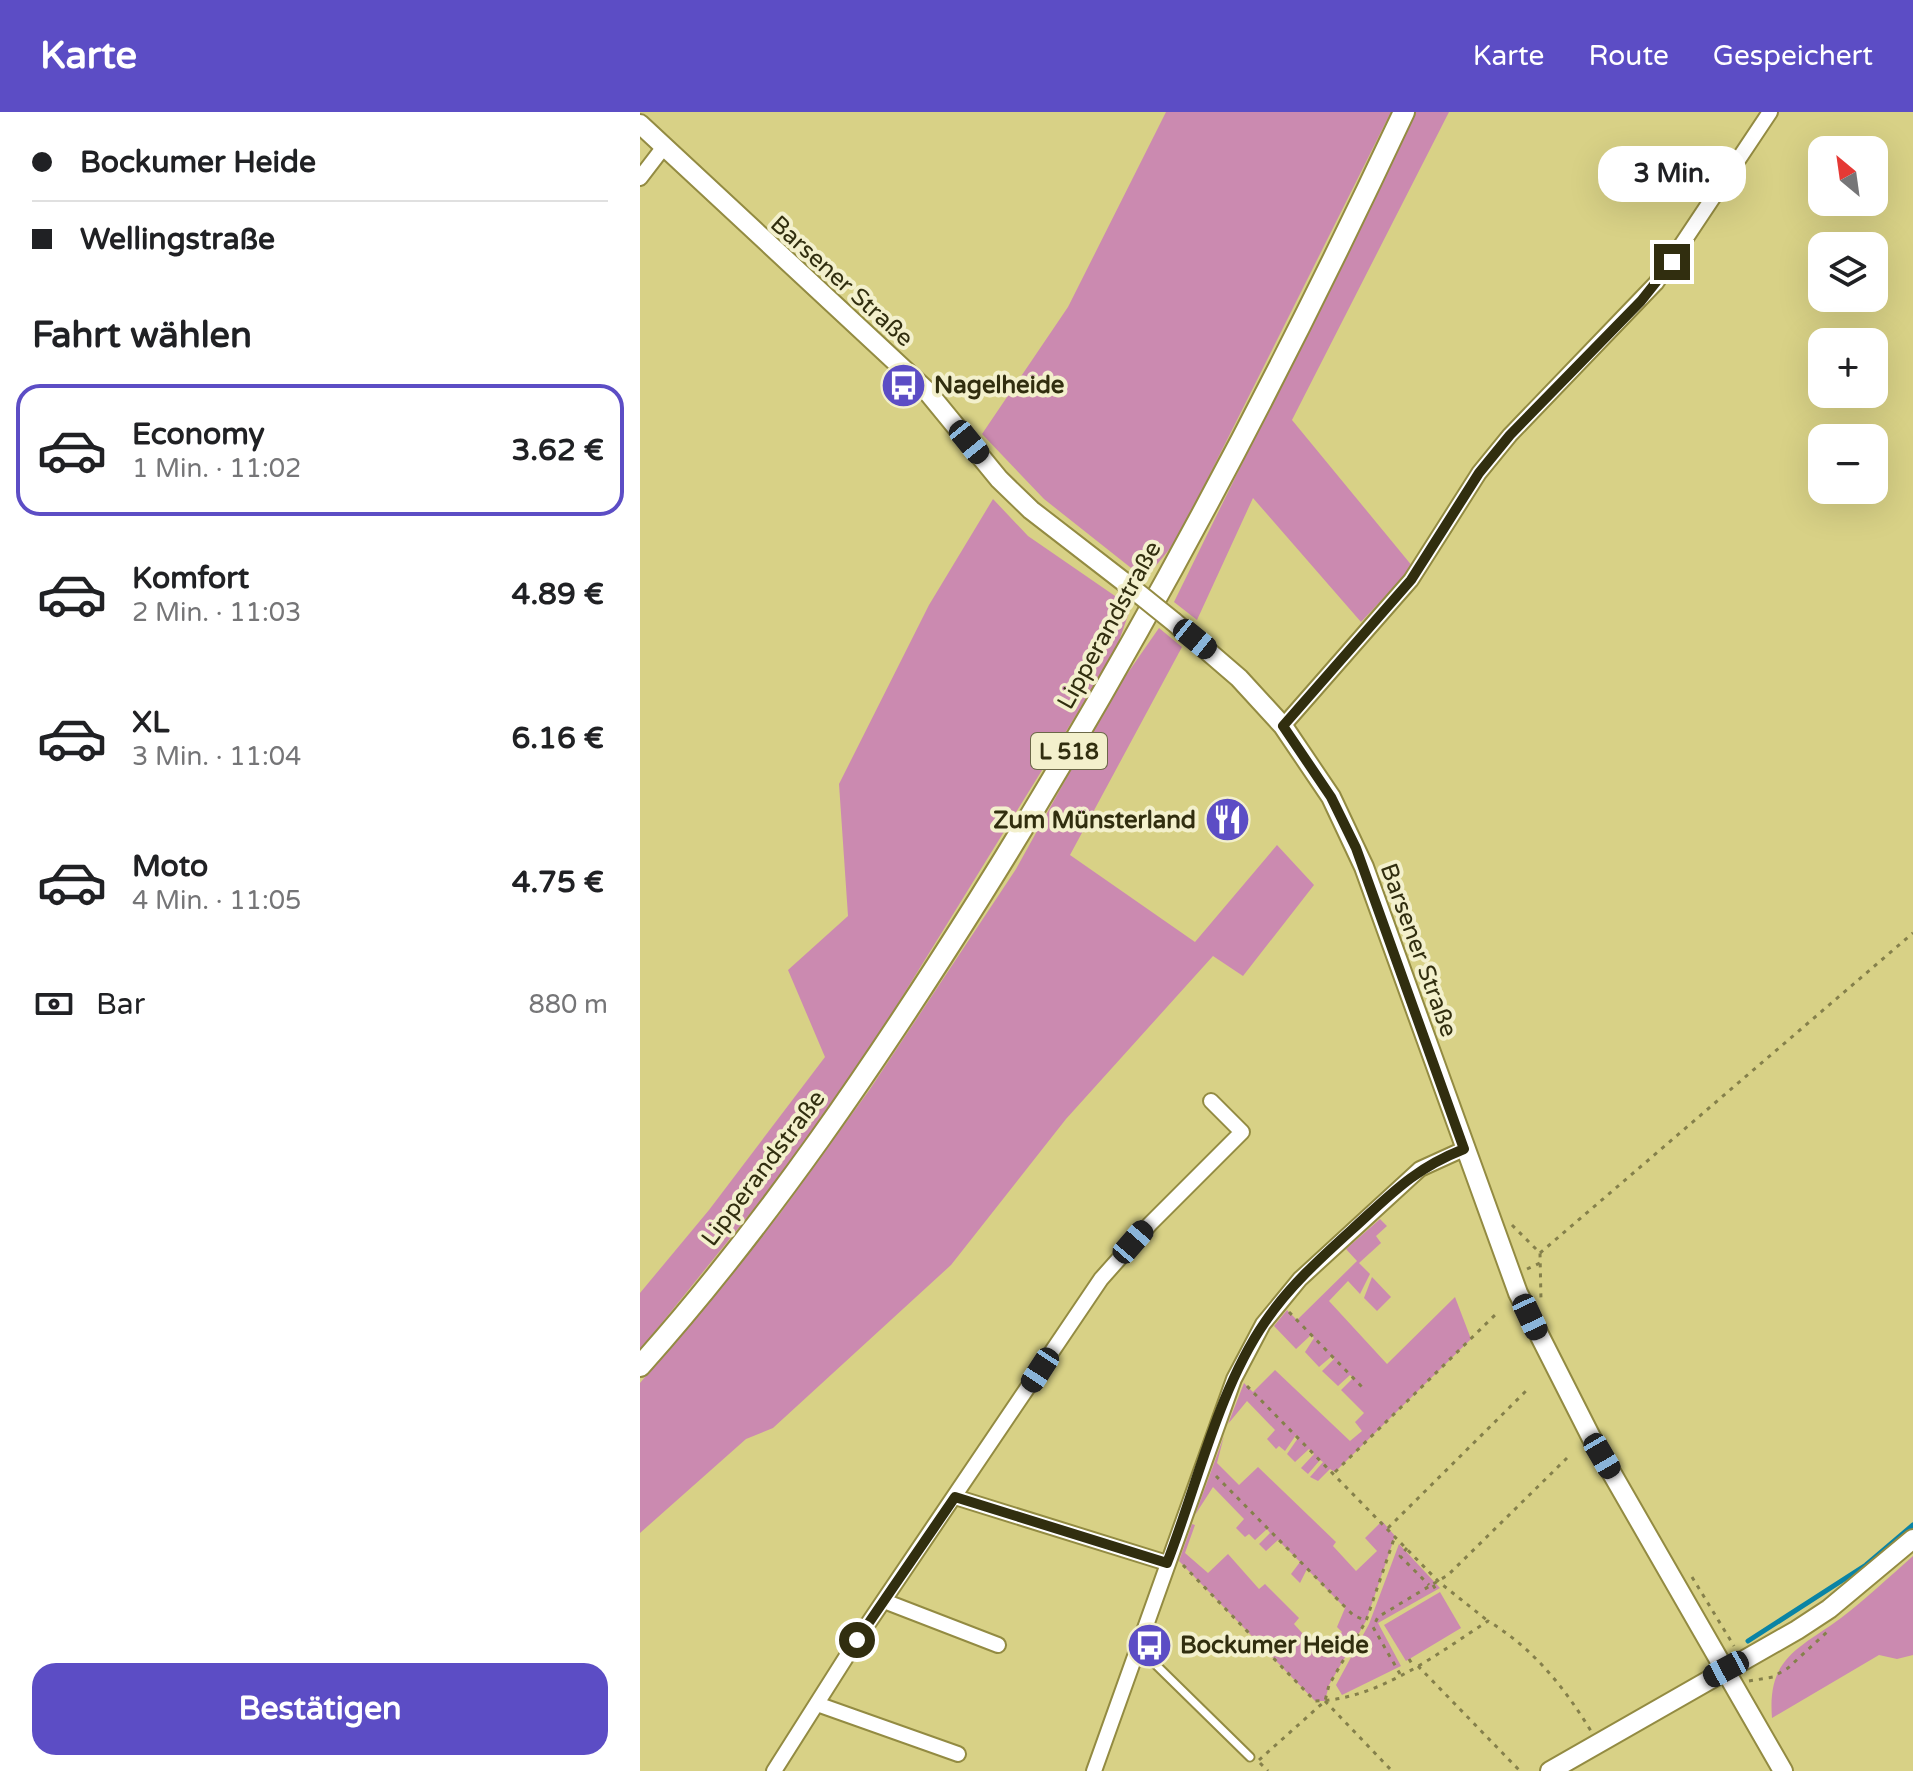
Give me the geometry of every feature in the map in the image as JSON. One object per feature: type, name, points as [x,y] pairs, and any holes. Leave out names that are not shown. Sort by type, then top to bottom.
[{"type":"main road","name":"Lipperandstraße","points":[[640,1366],[774,1201],[864,1076],[1024,827],[1138,632],[1294,336],[1404,112]]},
{"type":"street","points":[[1283,726],[1418,571],[1479,473],[1510,435],[1656,283],[1770,112]]},
{"type":"street","name":"Barsener Straße","points":[[640,124],[926,390],[999,479],[1031,510],[1174,622],[1239,678],[1283,726],[1331,797],[1354,842],[1515,1285],[1552,1366],[1734,1665],[1783,1771]]},
{"type":"street","points":[[640,178],[663,148]]},
{"type":"street","points":[[774,1771],[884,1601],[1101,1279],[1150,1224],[1242,1132],[1211,1101]]},
{"type":"street","points":[[1094,1771],[1234,1379],[1279,1302],[1339,1241],[1420,1169],[1464,1149]]},
{"type":"street","points":[[955,1497],[1168,1561]]},
{"type":"street","points":[[1550,1771],[1829,1609],[1913,1539]]},
{"type":"street","points":[[884,1601],[998,1645]]},
{"type":"street","points":[[817,1704],[958,1754]]},
{"type":"lane","points":[[1136,1652],[1149,1658],[1254,1759]]},
{"type":"path","points":[[1540,1253],[1913,933]]},
{"type":"path","points":[[1540,1290],[1546,1313]]},
{"type":"path","points":[[1279,1302],[1364,1389]]},
{"type":"path","points":[[1335,1472],[1496,1314]]},
{"type":"path","points":[[1234,1379],[1244,1383],[1335,1472],[1439,1582],[1535,1656],[1574,1703],[1598,1743]]},
{"type":"path","points":[[1388,1528],[1529,1388]]},
{"type":"path","points":[[1400,1674],[1373,1627],[1378,1617],[1439,1582],[1567,1458]]},
{"type":"path","points":[[1202,1469],[1214,1474],[1353,1615],[1366,1621]]},
{"type":"path","points":[[1254,1759],[1325,1701],[1329,1685],[1366,1621],[1395,1536]]},
{"type":"path","points":[[1407,1548],[1400,1556],[1438,1593]]},
{"type":"path","points":[[1168,1561],[1179,1561],[1315,1701],[1343,1700],[1400,1674],[1488,1621]]},
{"type":"path","points":[[1687,1568],[1734,1665]]},
{"type":"path","points":[[1409,1659],[1520,1771]]},
{"type":"path","points":[[1325,1701],[1392,1771]]},
{"type":"shaded area","points":[[1166,112],[1391,112],[1177,540],[1145,579],[1044,499],[982,434],[1068,307]]},
{"type":"shaded area","points":[[1415,112],[1449,112],[1292,420],[1413,567],[1361,622],[1253,498],[1197,620],[1174,602]]},
{"type":"shaded area","points":[[993,499],[1028,536],[1131,607],[1115,652],[860,1065],[770,1189],[640,1350],[640,1293],[709,1210],[825,1057],[788,970],[848,916],[839,784],[929,605]]},
{"type":"shaded area","points":[[1159,628],[1182,647],[1070,855],[1195,942],[1277,845],[1314,885],[1243,976],[1213,956],[1066,1119],[951,1265],[773,1428],[746,1439],[640,1533],[640,1383],[779,1215],[870,1089],[1016,869],[1113,694]]},
{"type":"shaded area","points":[[1380,1219],[1387,1226],[1376,1236],[1381,1243],[1359,1263],[1370,1274],[1360,1294],[1348,1281],[1329,1301],[1387,1364],[1455,1297],[1471,1339],[1335,1472],[1330,1469],[1318,1481],[1310,1477],[1323,1462],[1320,1460],[1308,1474],[1301,1468],[1314,1454],[1309,1449],[1295,1462],[1287,1454],[1298,1438],[1296,1435],[1285,1451],[1279,1446],[1276,1449],[1267,1439],[1275,1430],[1247,1401],[1228,1424],[1244,1383],[1253,1392],[1275,1370],[1350,1441],[1362,1431],[1355,1422],[1364,1413],[1341,1390],[1353,1378],[1350,1375],[1338,1386],[1322,1371],[1334,1359],[1332,1356],[1319,1367],[1305,1352],[1314,1338],[1311,1335],[1296,1349],[1274,1326],[1287,1310],[1297,1320],[1357,1261],[1346,1249]]},
{"type":"shaded area","points":[[1372,1277],[1391,1297],[1377,1311],[1364,1298]]},
{"type":"shaded area","points":[[1224,1436],[1217,1463],[1239,1485],[1258,1467],[1336,1542],[1333,1546],[1356,1571],[1377,1551],[1365,1538],[1382,1521],[1395,1536],[1366,1621],[1329,1685],[1325,1701],[1315,1701],[1179,1561],[1192,1524],[1195,1525],[1185,1553],[1208,1573],[1228,1554],[1259,1589],[1265,1584],[1299,1618],[1294,1624],[1321,1654],[1342,1632],[1337,1627],[1345,1608],[1307,1569],[1300,1583],[1291,1574],[1300,1562],[1278,1540],[1266,1551],[1259,1544],[1270,1533],[1267,1529],[1255,1540],[1249,1534],[1245,1537],[1236,1528],[1244,1519],[1213,1487],[1195,1515]]},
{"type":"shaded area","points":[[1399,1544],[1440,1588],[1378,1623],[1401,1666],[1342,1695],[1336,1685],[1369,1624]]},
{"type":"shaded area","points":[[1913,1556],[1913,1655],[1897,1659],[1879,1655],[1772,1718],[1775,1681],[1789,1657],[1850,1611]]},
{"type":"shaded area","points":[[1440,1592],[1461,1628],[1406,1661],[1384,1625]]},
{"type":"waterway","points":[[1748,1641],[1866,1565],[1913,1525]]},
{"type":"place","name":"Nagelheide","points":[[903,385]]},
{"type":"place","name":"Zum Münsterland","points":[[1227,820]]},
{"type":"place","name":"Bockumer Heide","points":[[1149,1645]]},
{"type":"route","points":[[857,1640],[955,1497],[1167,1563],[1234,1379],[1263,1324],[1300,1279],[1409,1178],[1431,1162],[1464,1149],[1348,829],[1331,797],[1283,726],[1411,580],[1479,473],[1510,435],[1641,301],[1672,262]]}]
